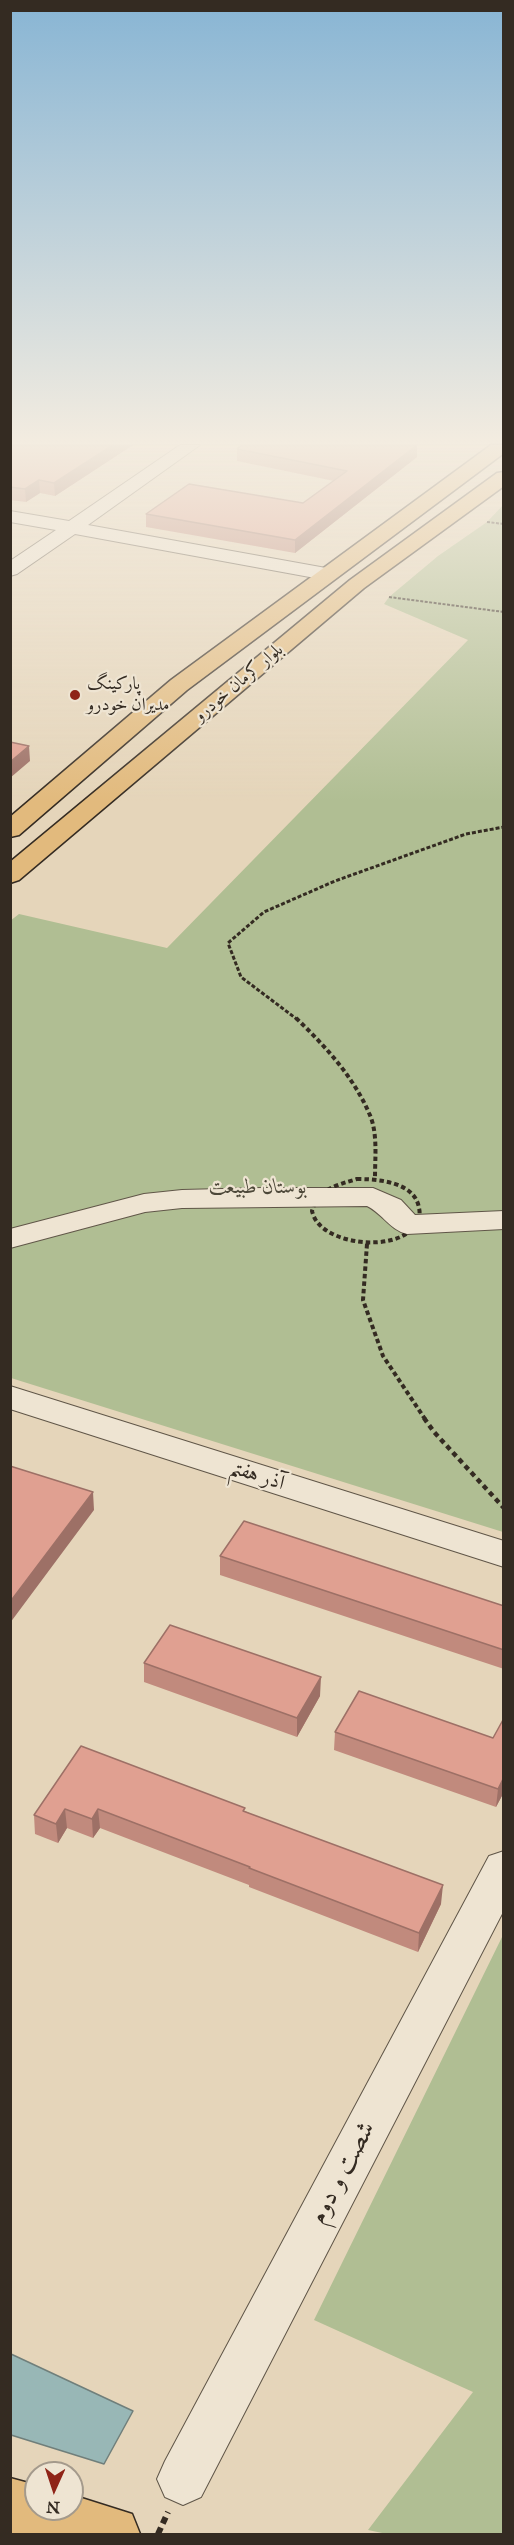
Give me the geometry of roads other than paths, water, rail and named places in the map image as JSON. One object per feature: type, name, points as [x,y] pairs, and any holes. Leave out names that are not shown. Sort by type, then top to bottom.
[{"type":"main road","name":"بلوار کرمان خودرو","points":[[10,830],[179,685],[340,564]]},
{"type":"main road","name":"بلوار کرمان خودرو","points":[[10,875],[357,584],[385,564]]},
{"type":"main road","points":[[10,2505],[112,2535]]},
{"type":"street","points":[[269,564],[326,574]]},
{"type":"street","points":[[10,1239],[144,1203],[182,1199],[373,1197],[390,1206],[407,1225],[504,1220]]},
{"type":"street","name":"آذر هفتم","points":[[10,1397],[504,1554]]},
{"type":"street","name":"شصت و دوم","points":[[183,2479],[504,1868]]},
{"type":"water","points":[[11,2354],[133,2411],[104,2464],[11,2435]]},
{"type":"place","name":"پارکینگ مدیران خودرو","points":[[75,695]]},
{"type":"park label","name":"بوستان طبیعت","points":[[258,1188]]}]
